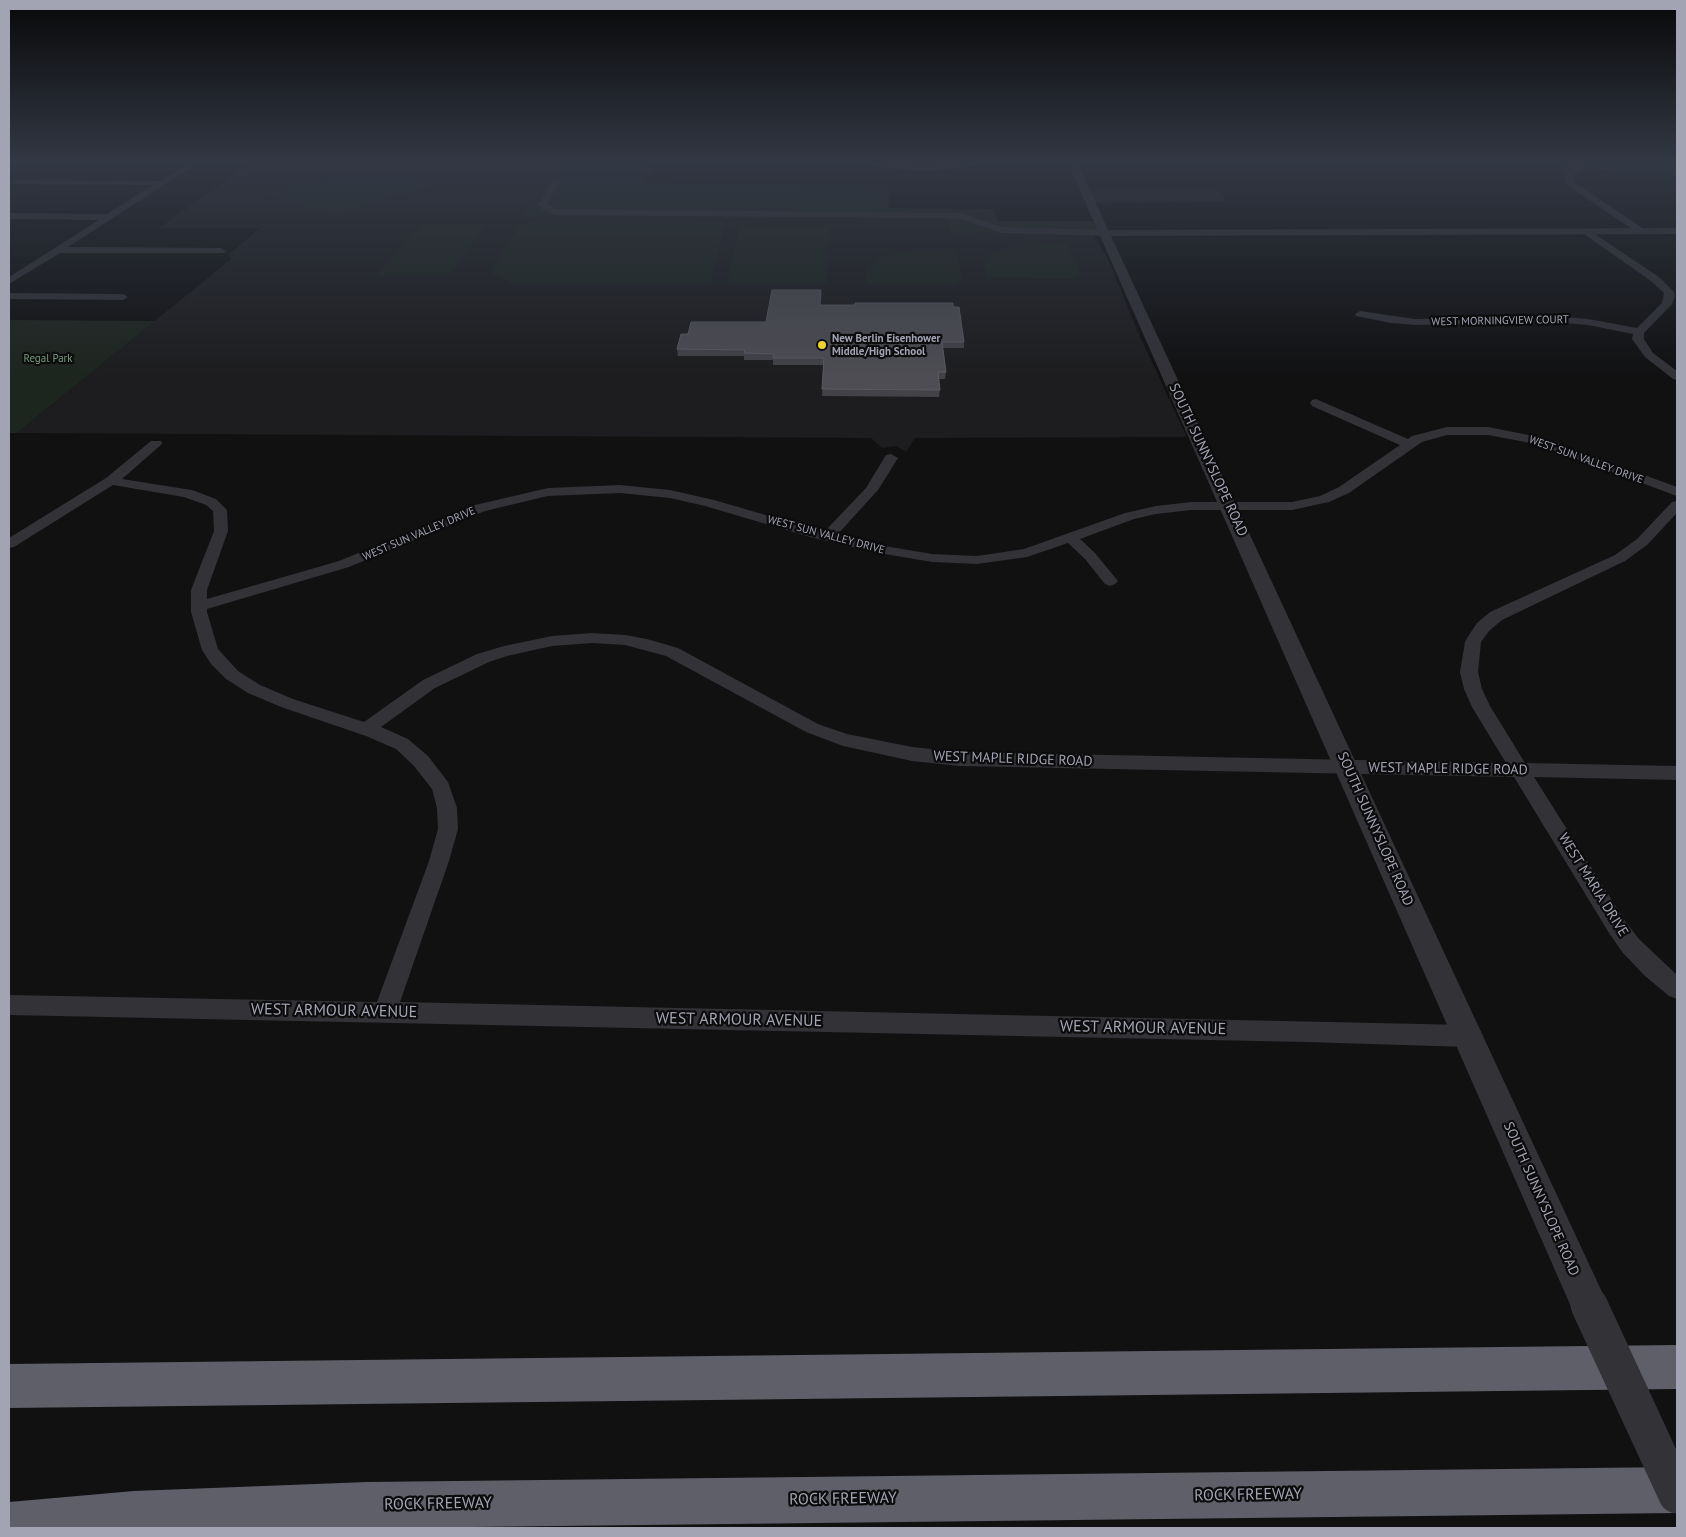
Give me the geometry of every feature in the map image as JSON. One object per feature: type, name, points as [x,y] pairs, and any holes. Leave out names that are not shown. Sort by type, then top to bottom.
[{"type":"highway","points":[[9,1386],[1677,1367]]},
{"type":"highway","name":"ROCK FREEWAY","points":[[9,1526],[134,1515],[367,1505],[1677,1490]]},
{"type":"street","points":[[9,282],[82,235]]},
{"type":"street","name":"SOUTH SUNNYSLOPE ROAD","points":[[1106,235],[1130,294],[1228,505],[1589,1305],[1677,1495]]},
{"type":"street","points":[[1591,235],[1665,287],[1673,301],[1639,332],[1638,338],[1644,350],[1677,377]]},
{"type":"street","points":[[57,250],[221,251]]},
{"type":"street","points":[[9,296],[123,297]]},
{"type":"street","name":"WEST MORNINGVIEW COURT","points":[[1360,314],[1415,322],[1554,319],[1588,322],[1639,332]]},
{"type":"street","points":[[1316,403],[1408,444]]},
{"type":"street","name":"WEST SUN VALLEY DRIVE","points":[[198,606],[344,564],[480,508],[514,499],[566,490],[620,489],[670,494],[710,502],[827,537],[907,554],[977,560],[1027,553],[1143,512],[1191,506],[1292,506],[1324,499],[1344,490],[1408,444],[1424,436],[1447,431],[1478,431],[1518,436],[1557,447],[1677,492]]},
{"type":"street","points":[[9,544],[112,481],[156,444]]},
{"type":"street","points":[[827,537],[871,490],[891,458]]},
{"type":"street","points":[[112,481],[187,493],[211,502],[220,510],[221,531],[200,583],[198,606],[210,650],[232,675],[254,690],[287,704],[366,729],[402,744],[435,777],[447,808],[448,829],[439,861],[385,1012]]},
{"type":"street","name":"WEST MARIA DRIVE","points":[[1677,505],[1642,542],[1620,558],[1496,616],[1484,627],[1473,642],[1469,672],[1474,690],[1486,714],[1617,927],[1631,946],[1653,969],[1677,989]]},
{"type":"street","points":[[1071,538],[1090,556],[1110,581]]},
{"type":"street","name":"WEST MAPLE RIDGE ROAD","points":[[366,729],[430,684],[483,658],[511,649],[552,641],[592,638],[624,640],[672,652],[812,728],[843,740],[876,748],[960,759],[1677,773]]},
{"type":"street","name":"WEST ARMOUR AVENUE","points":[[9,1005],[1305,1031],[1468,1036]]},
{"type":"shaded area","points":[[252,235],[1093,235],[1108,259],[1137,330],[1187,437],[915,438],[906,452],[896,446],[882,448],[871,438],[17,433],[231,259],[229,254]]},
{"type":"green space","points":[[412,235],[479,235],[448,276],[376,276]]},
{"type":"green space","points":[[514,235],[722,235],[711,283],[510,283],[490,272]]},
{"type":"green space","points":[[737,235],[829,235],[827,283],[727,283]]},
{"type":"green space","points":[[1040,244],[1067,244],[1080,274],[1074,279],[987,278],[984,265],[992,254],[1011,248]]},
{"type":"green space","points":[[955,249],[962,279],[954,284],[867,284],[867,270],[878,259],[898,252]]},
{"type":"green space","name":"Regal Park","points":[[9,320],[155,321],[17,433],[9,433]]},
{"type":"building","name":"New Berlin Eisenhower Middle/High School","points":[[772,290],[821,290],[820,305],[953,303],[953,307],[959,307],[964,342],[942,342],[946,372],[938,372],[940,390],[822,389],[824,358],[773,358],[774,354],[744,353],[745,350],[677,349],[681,334],[688,334],[691,322],[766,322]]},
{"type":"place","name":"New Berlin Eisenhower Middle/High School","points":[[822,345]]}]
